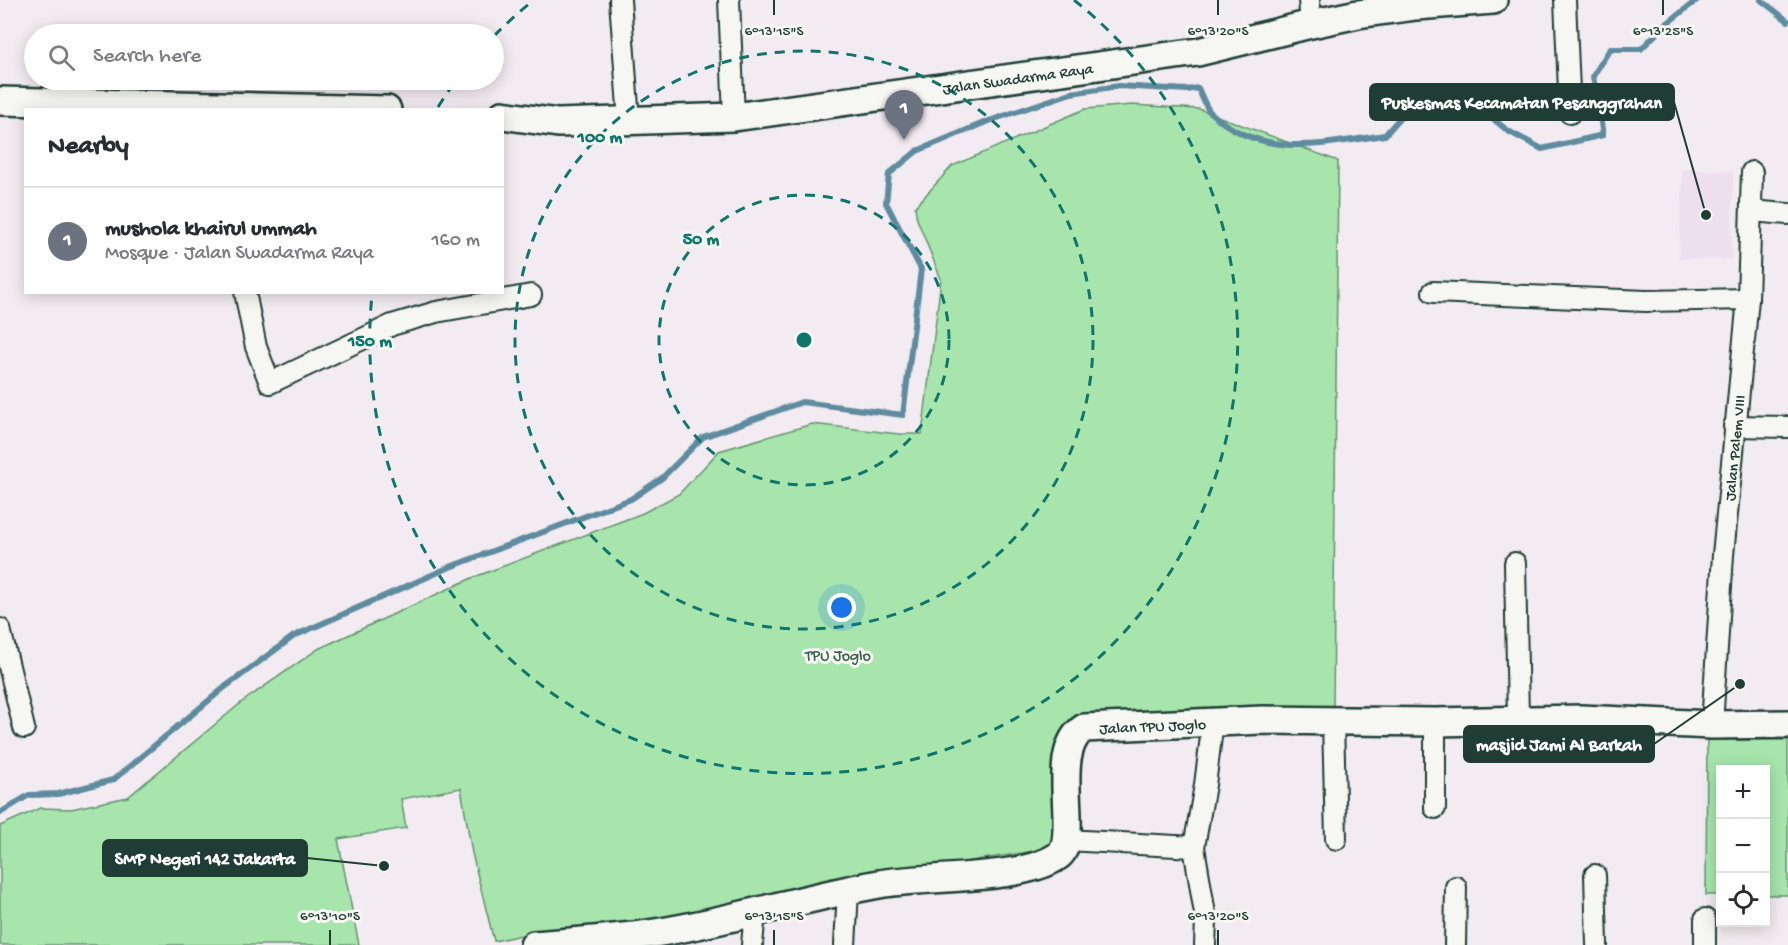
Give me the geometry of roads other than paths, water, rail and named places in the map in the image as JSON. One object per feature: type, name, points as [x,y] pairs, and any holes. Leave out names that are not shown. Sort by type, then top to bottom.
[{"type":"street","points":[[620,0],[629,121]]},
{"type":"street","points":[[729,0],[734,117]]},
{"type":"street","name":"Jalan Swadarma Raya","points":[[504,115],[558,123],[734,117],[1198,52],[1310,12],[1404,8],[1493,0]]},
{"type":"street","points":[[1565,0],[1570,113]]},
{"type":"street","points":[[0,101],[237,108]]},
{"type":"street","name":"Jalan Palem VIII","points":[[1712,725],[1734,426],[1748,299],[1752,172]]},
{"type":"street","points":[[1751,211],[1788,214]]},
{"type":"street","points":[[1433,292],[1646,301],[1748,299]]},
{"type":"street","points":[[245,294],[256,347],[271,383],[392,325],[436,312],[531,295]]},
{"type":"street","points":[[1734,426],[1788,427]]},
{"type":"street","points":[[1515,563],[1518,719]]},
{"type":"street","points":[[0,629],[24,728]]},
{"type":"street","name":"Jalan TPU Joglo","points":[[1066,840],[1067,756],[1075,734],[1084,728],[1213,721],[1435,722],[1581,718],[1712,725],[1788,724]]},
{"type":"street","points":[[1205,945],[1206,920],[1194,847],[1213,721]]},
{"type":"street","points":[[1333,721],[1336,839]]},
{"type":"street","points":[[1435,722],[1435,808]]},
{"type":"street","points":[[534,945],[663,938],[755,912],[881,884],[1005,872],[1046,863],[1061,854],[1066,840],[1194,847]]},
{"type":"street","points":[[1595,875],[1597,945]]},
{"type":"street","points":[[1455,945],[1456,887]]},
{"type":"street","points":[[845,945],[848,891]]},
{"type":"street","points":[[752,945],[755,912]]},
{"type":"street","points":[[1705,919],[1705,945]]},
{"type":"waterway","points":[[0,813],[29,795],[58,794],[113,780],[225,687],[294,636],[450,567],[631,499],[662,478],[703,437],[802,402],[903,415],[921,269],[886,203],[889,174],[917,151],[986,122],[1071,93],[1119,86],[1187,90],[1198,88],[1209,111],[1231,128],[1251,138],[1294,145],[1339,142],[1385,135],[1412,104],[1470,100],[1508,131],[1542,149],[1603,135],[1593,76],[1610,49],[1641,49],[1665,25],[1697,0]]},
{"type":"waterway","points":[[1761,0],[1788,21]]},
{"type":"place","name":"mushola khairul ummah","points":[[904,140]]},
{"type":"place","name":"Puskesmas Kecamatan Pesanggrahan","points":[[1706,215]]},
{"type":"place","name":"masjid Jami Al Barkah","points":[[1740,684]]},
{"type":"place","name":"SMP Negeri 142 Jakarta","points":[[384,866]]},
{"type":"park label","name":"TPU Joglo","points":[[838,654]]}]
